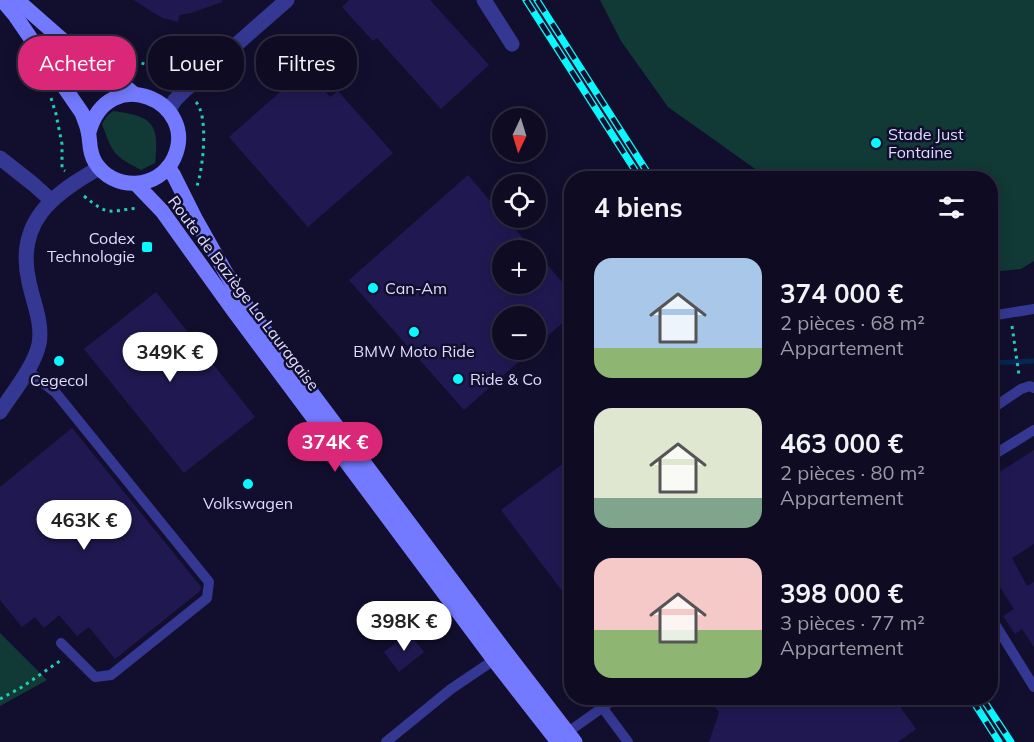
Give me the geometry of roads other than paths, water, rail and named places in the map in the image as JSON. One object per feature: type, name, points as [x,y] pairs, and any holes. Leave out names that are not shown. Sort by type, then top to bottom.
[{"type":"main road","points":[[2,0],[82,113],[89,132]]},
{"type":"main road","points":[[17,0],[67,44],[100,65],[134,94]]},
{"type":"main road","points":[[134,94],[153,99],[168,111],[174,119],[178,139],[174,158],[168,167],[157,177],[136,184],[113,179],[99,168],[88,142],[92,122],[97,112],[114,99],[134,94]]},
{"type":"main road","name":"Route de Baziège La Lauragaise","points":[[168,167],[239,296],[505,651],[567,739]]},
{"type":"main road","name":"Route de Baziège La Lauragaise","points":[[136,184],[162,211],[494,660],[567,739]]},
{"type":"street","points":[[168,111],[186,89],[287,0]]},
{"type":"street","points":[[484,0],[512,44]]},
{"type":"street","points":[[0,158],[51,200]]},
{"type":"street","points":[[0,412],[34,358],[39,343],[40,327],[28,280],[26,258],[33,226],[39,213],[51,200],[73,183],[99,168]]},
{"type":"lane","points":[[998,314],[1034,309]]},
{"type":"lane","points":[[27,369],[56,393],[209,582],[207,598],[111,675],[95,677],[61,643]]},
{"type":"lane","points":[[998,405],[1021,389],[1030,386],[1034,388]]},
{"type":"lane","points":[[998,452],[1034,430]]},
{"type":"lane","points":[[998,629],[1034,687]]},
{"type":"lane","points":[[386,742],[451,689],[494,660]]},
{"type":"lane","points":[[567,739],[605,705]]},
{"type":"lane","points":[[602,707],[628,742]]},
{"type":"waterway","points":[[998,363],[1034,361]]},
{"type":"railway","points":[[526,0],[636,171]]},
{"type":"railway","points":[[537,0],[647,171]]},
{"type":"railway","points":[[975,705],[999,742]]},
{"type":"railway","points":[[987,705],[1011,742]]},
{"type":"place","name":"Stade Just Fontaine","points":[[876,143]]},
{"type":"place","name":"Codex Technologie","points":[[147,247]]},
{"type":"place","name":"Can-Am","points":[[373,288]]},
{"type":"place","name":"BMW Moto Ride","points":[[414,332]]},
{"type":"place","name":"Cegecol","points":[[59,361]]},
{"type":"place","name":"Ride & Co","points":[[458,379]]},
{"type":"place","name":"Volkswagen","points":[[248,484]]}]
